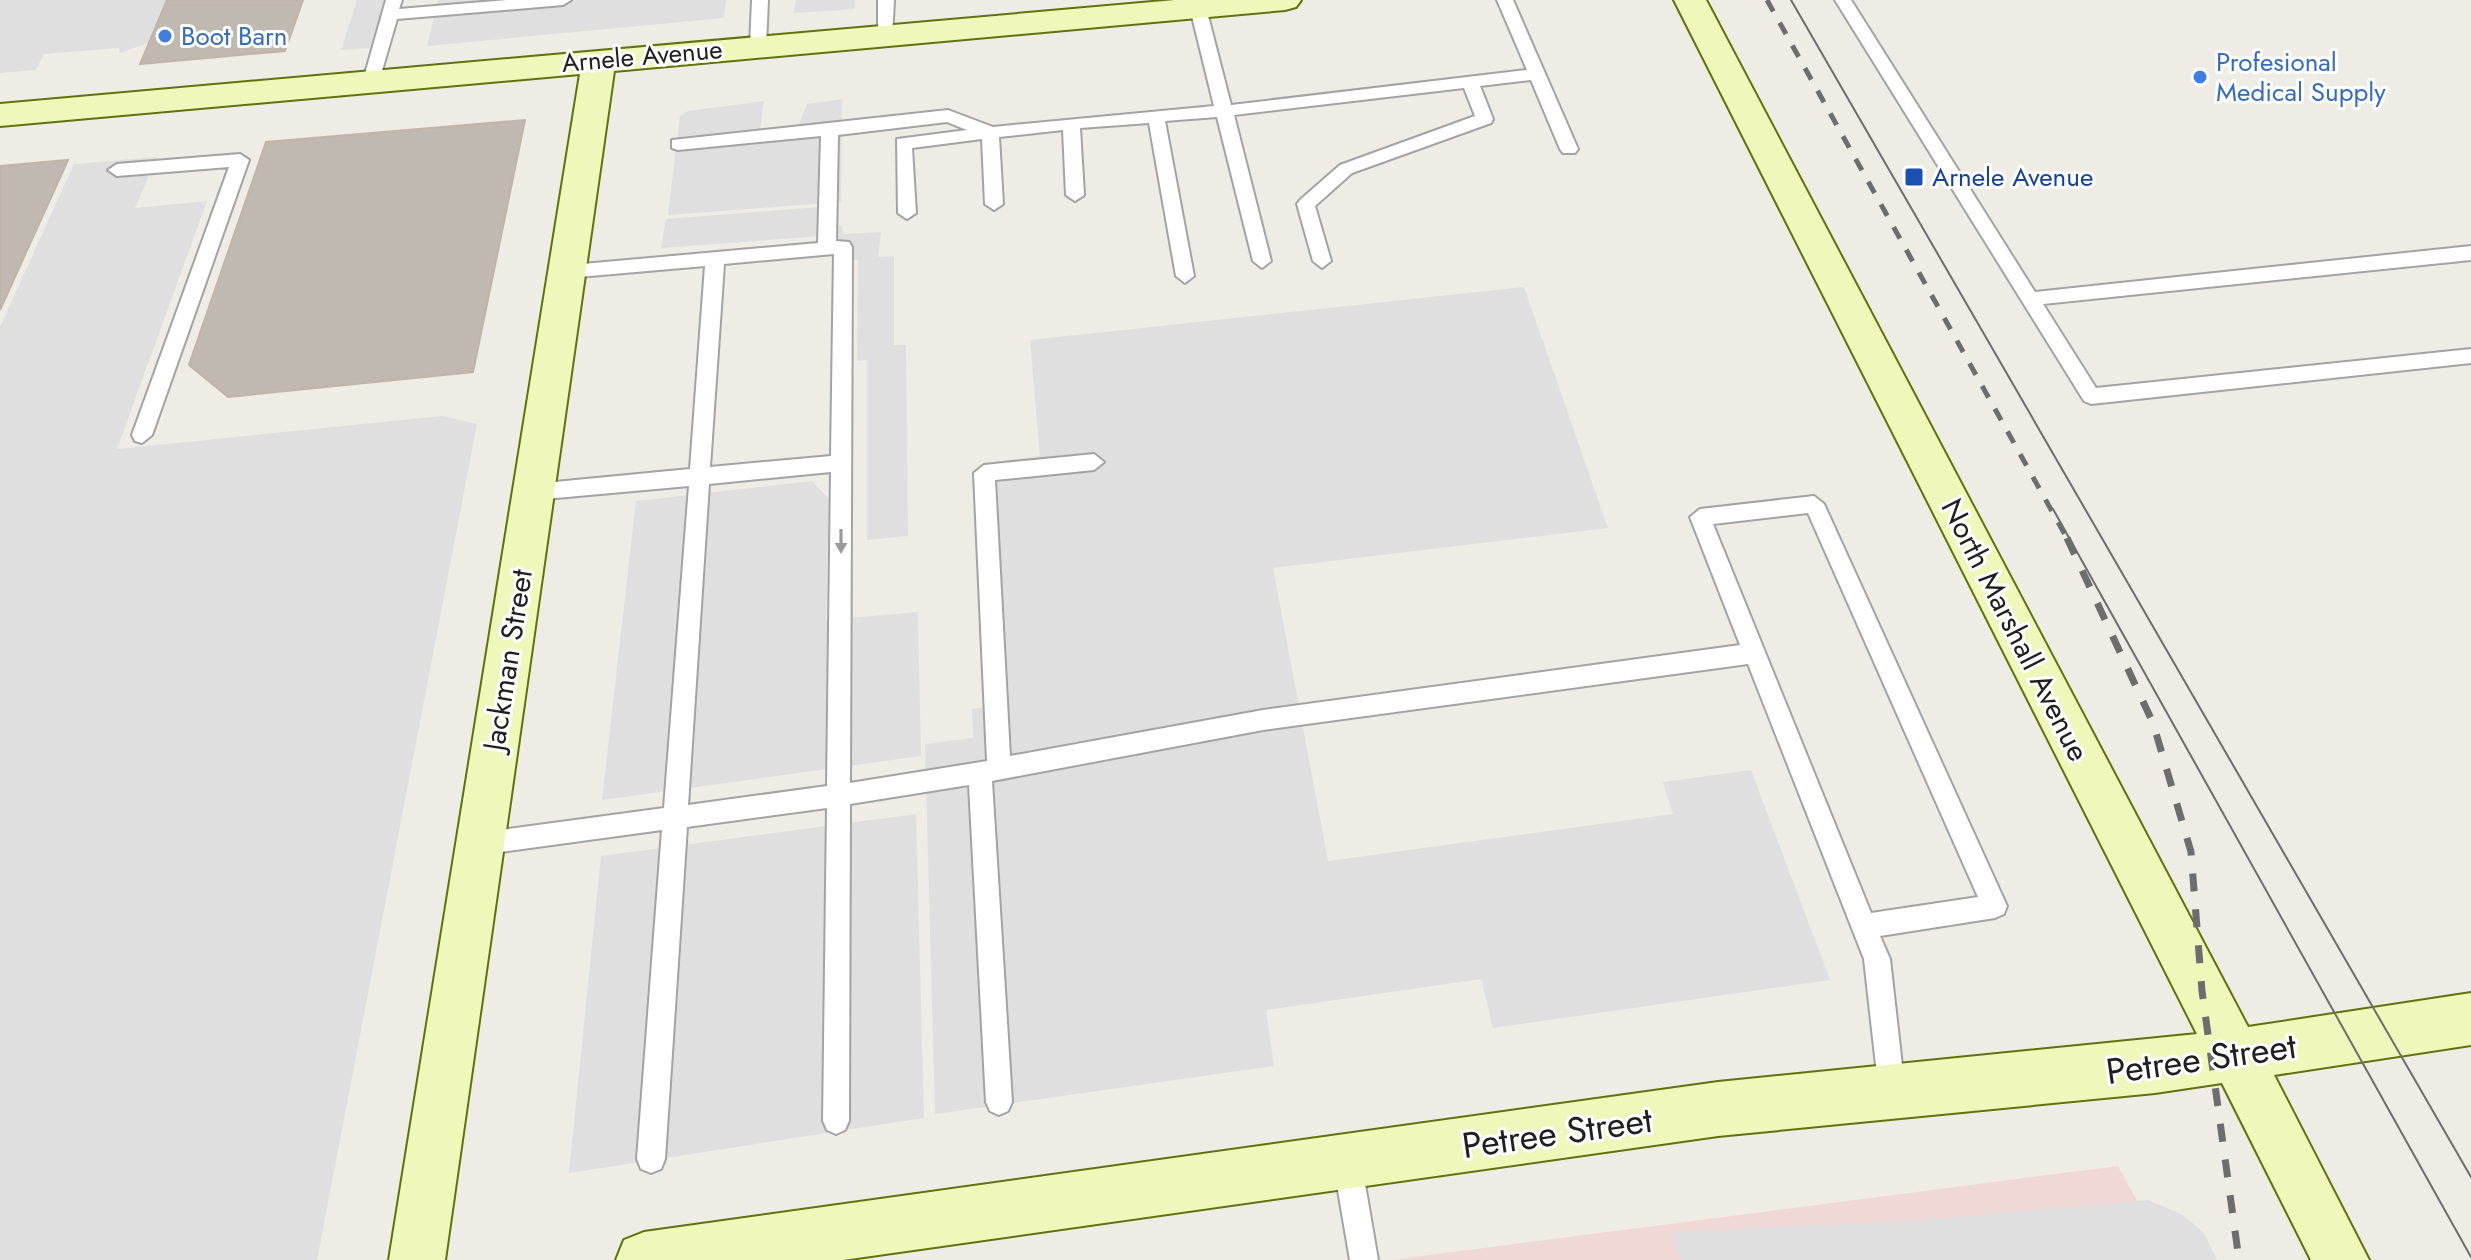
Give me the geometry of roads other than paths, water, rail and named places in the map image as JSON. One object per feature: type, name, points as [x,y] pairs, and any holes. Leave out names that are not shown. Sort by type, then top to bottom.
[{"type":"street","name":"Arnele Avenue","points":[[0,115],[1285,0]]},
{"type":"street","name":"North Marshall Avenue","points":[[1690,0],[2341,1260]]},
{"type":"street","name":"Jackman Street","points":[[417,1260],[599,59]]},
{"type":"street","name":"Petree Street","points":[[644,1260],[1718,1109],[2237,1056],[2471,1019]]},
{"type":"lane","points":[[371,81],[392,8],[563,0]]},
{"type":"lane","points":[[758,46],[760,0]]},
{"type":"lane","points":[[886,0],[886,35]]},
{"type":"lane","points":[[1505,0],[1569,149]]},
{"type":"lane","points":[[1843,0],[2091,396],[2471,356]]},
{"type":"lane","points":[[1198,8],[1262,261]]},
{"type":"lane","points":[[907,213],[903,143],[1071,123],[1224,111],[1537,74]]},
{"type":"lane","points":[[1322,261],[1306,204],[1346,169],[1485,119],[1470,82]]},
{"type":"lane","points":[[678,144],[948,116],[990,132]]},
{"type":"lane","points":[[1156,117],[1185,276]]},
{"type":"lane","points":[[1071,123],[1075,195]]},
{"type":"lane","points":[[827,248],[830,130]]},
{"type":"lane","points":[[990,132],[994,204]]},
{"type":"lane","points":[[117,170],[240,160],[142,435]]},
{"type":"lane","points":[[567,271],[843,247],[836,1121]]},
{"type":"lane","points":[[2030,299],[2471,253]]},
{"type":"lane","points":[[651,1159],[715,258]]},
{"type":"lane","points":[[999,1102],[984,473],[1094,462]]},
{"type":"lane","points":[[534,492],[842,463]]},
{"type":"lane","points":[[1864,926],[1995,906],[1814,504],[1700,517],[1877,959],[1892,1092]]},
{"type":"lane","points":[[479,844],[839,795],[990,771],[1263,720],[1755,653]]},
{"type":"lane","points":[[1347,1161],[1364,1260]]},
{"type":"tram line","points":[[1791,0],[2471,1177]]},
{"type":"tram line","points":[[2053,509],[2471,1257]]},
{"type":"railway","points":[[1767,0],[2068,539]]},
{"type":"railway","points":[[2068,539],[2153,723],[2191,852],[2202,991],[2239,1260]]},
{"type":"place","name":"Boot Barn","points":[[165,36]]},
{"type":"place","name":"Profesional Medical Supply","points":[[2200,77]]},
{"type":"place","name":"Arnele Avenue","points":[[1914,177]]}]
